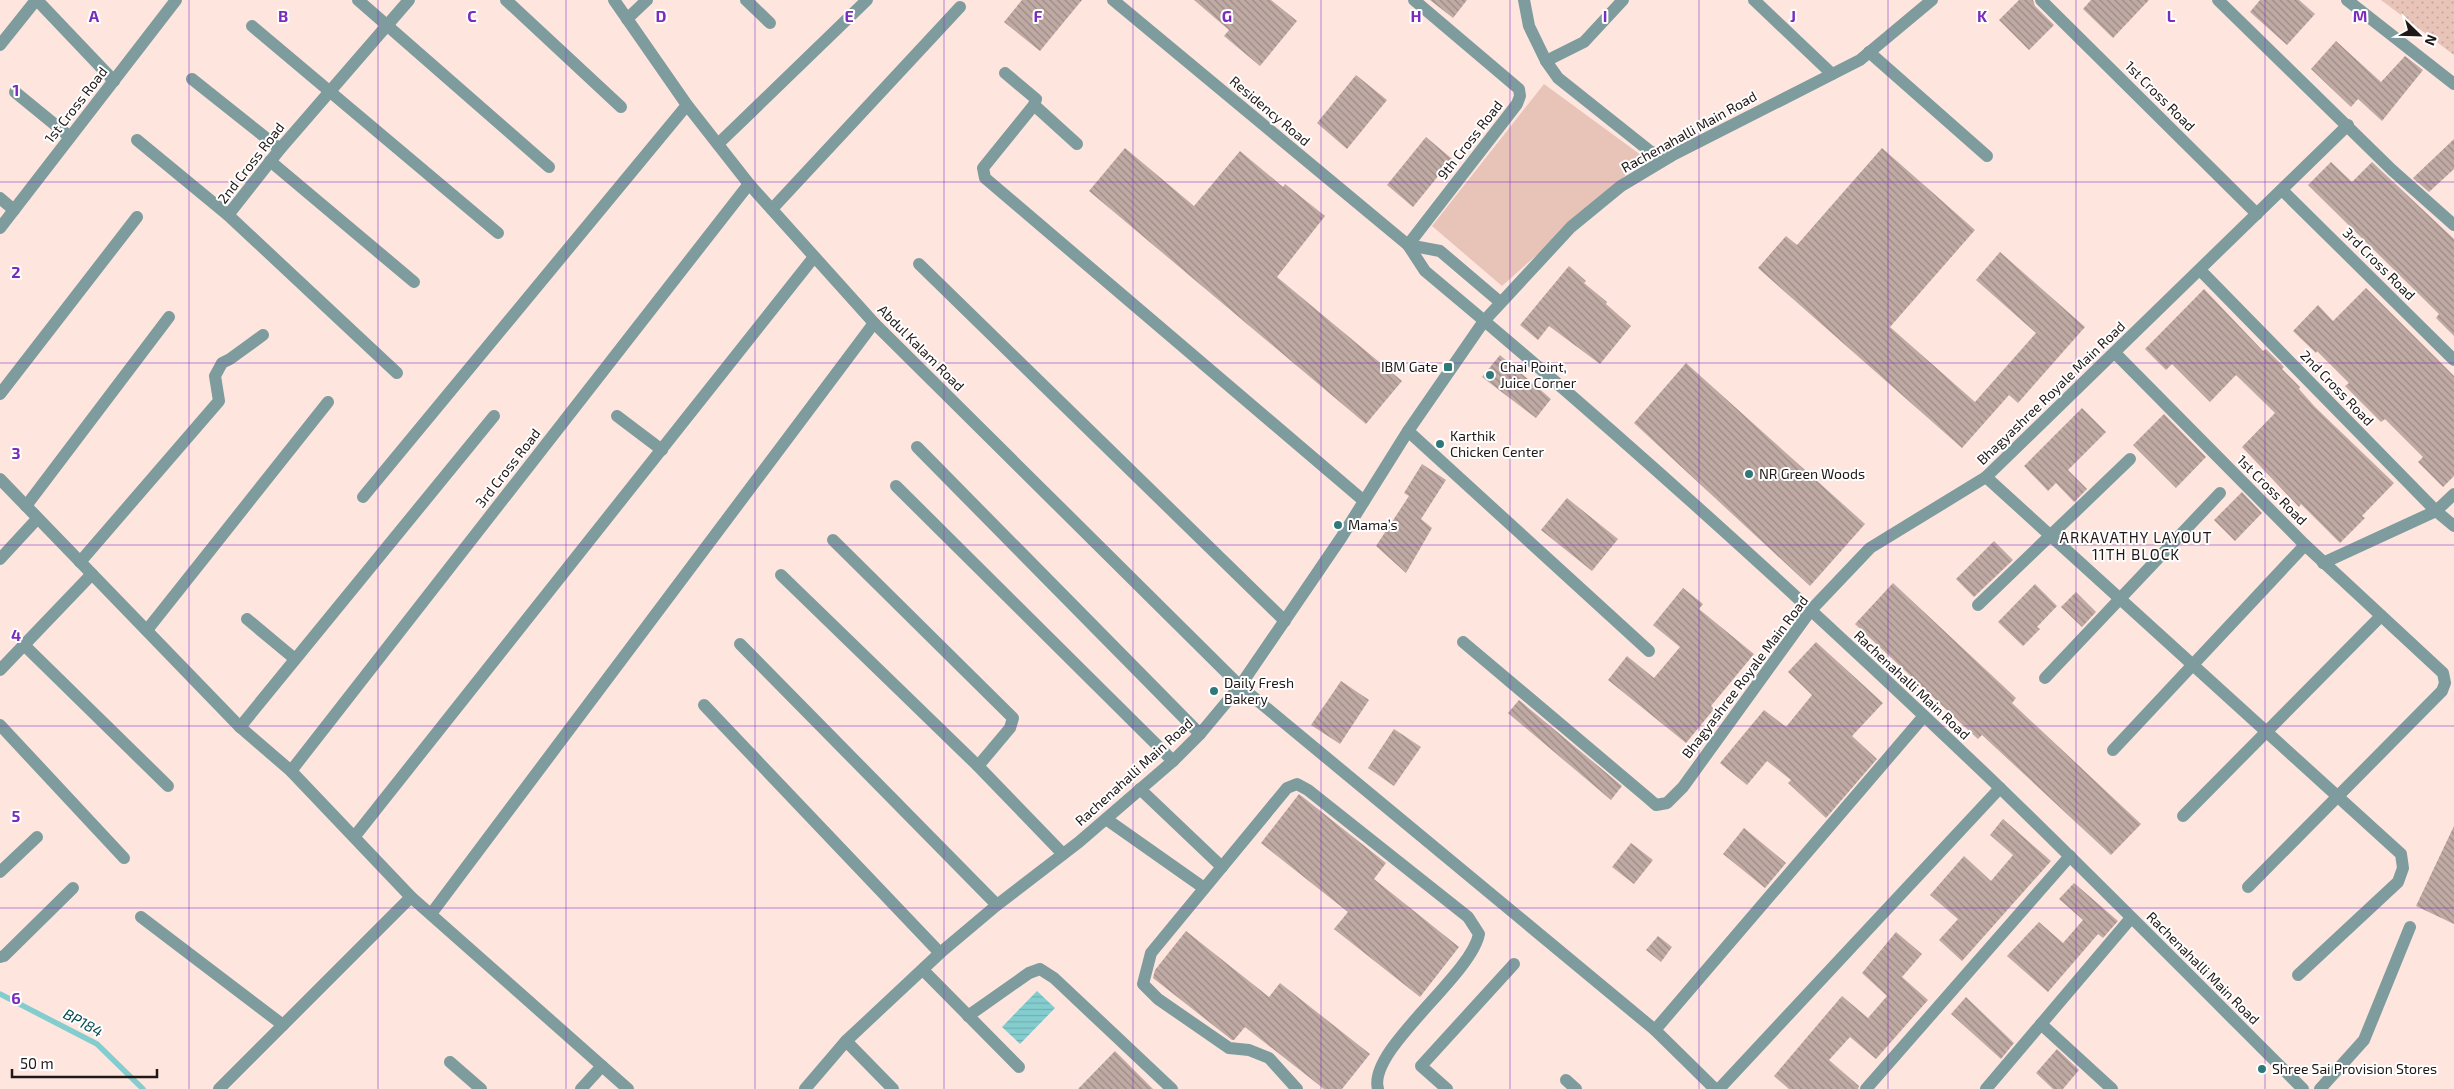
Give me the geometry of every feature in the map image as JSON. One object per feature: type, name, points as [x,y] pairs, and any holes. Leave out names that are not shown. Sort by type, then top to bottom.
[{"type":"street","points":[[0,45],[37,0],[114,81]]},
{"type":"street","name":"1st Cross Road","points":[[0,228],[176,0]]},
{"type":"street","points":[[358,0],[549,167]]},
{"type":"street","name":"2nd Cross Road","points":[[397,373],[228,215],[280,149],[409,0]]},
{"type":"street","points":[[506,0],[621,107]]},
{"type":"street","points":[[627,18],[647,0]]},
{"type":"street","points":[[746,0],[770,23]]},
{"type":"street","points":[[718,144],[867,0]]},
{"type":"street","name":"Residency Road","points":[[1113,0],[1408,245],[1425,270],[1484,320]]},
{"type":"street","name":"9th Cross Road","points":[[1408,245],[1517,104],[1520,96],[1519,89],[1414,0]]},
{"type":"street","points":[[1524,0],[1529,26],[1546,61],[1558,78],[1574,93],[1651,152],[1671,156]]},
{"type":"street","points":[[1546,61],[1584,42],[1623,0]]},
{"type":"street","points":[[1754,0],[1832,74]]},
{"type":"street","name":"Rachenahalli Main Road","points":[[805,1089],[846,1041],[940,954],[997,905],[1106,819],[1200,734],[1240,686],[1285,621],[1408,431],[1484,320],[1571,227],[1621,186],[1671,156],[1860,60],[1932,0]]},
{"type":"street","name":"1st Cross Road","points":[[2041,0],[2257,214]]},
{"type":"street","points":[[2218,0],[2392,170],[2454,225]]},
{"type":"street","points":[[2347,0],[2454,84]]},
{"type":"street","name":"Abdul Kalam Road","points":[[614,1],[688,105],[749,184],[874,323],[1240,686],[1655,1030],[1717,1089]]},
{"type":"street","points":[[772,209],[960,7]]},
{"type":"street","points":[[252,26],[498,233]]},
{"type":"street","points":[[1869,52],[1987,156]]},
{"type":"street","points":[[1004,73],[1036,99],[1034,105],[983,168],[985,178],[1364,501]]},
{"type":"street","points":[[192,79],[280,149]]},
{"type":"street","points":[[16,92],[70,138]]},
{"type":"street","points":[[363,498],[688,105]]},
{"type":"street","points":[[1034,105],[1077,144]]},
{"type":"street","name":"Bhagyashree Royale Main Road","points":[[1463,642],[1656,805],[1668,803],[1682,787],[1811,610],[1870,548],[1986,477],[2348,125]]},
{"type":"street","points":[[137,140],[228,215]]},
{"type":"street","points":[[270,161],[414,282]]},
{"type":"street","name":"3rd Cross Road","points":[[291,771],[749,184]]},
{"type":"street","name":"3rd Cross Road","points":[[2282,190],[2454,360]]},
{"type":"street","points":[[0,198],[14,210]]},
{"type":"street","points":[[0,394],[137,217]]},
{"type":"street","name":"Residency Road","points":[[1408,245],[1440,251],[1500,302]]},
{"type":"street","points":[[355,836],[814,257]]},
{"type":"street","points":[[919,264],[1285,621]]},
{"type":"street","name":"2nd Cross Road","points":[[2200,270],[2436,511],[2454,526]]},
{"type":"street","points":[[26,506],[169,316]]},
{"type":"street","name":"Rachenahalli Main Road","points":[[1484,320],[1605,423],[1811,610],[1924,716],[2070,856],[2303,1089]]},
{"type":"street","points":[[431,914],[874,323]]},
{"type":"street","points":[[80,562],[219,401],[215,376],[222,363],[263,335]]},
{"type":"street","name":"1st Cross Road","points":[[2115,353],[2305,545],[2444,673],[2445,683],[2442,691],[2248,887]]},
{"type":"street","points":[[147,630],[328,402]]},
{"type":"street","points":[[240,728],[494,416]]},
{"type":"street","points":[[617,416],[662,450]]},
{"type":"street","points":[[1408,431],[1649,651]]},
{"type":"street","points":[[917,447],[1200,734]]},
{"type":"street","points":[[1978,605],[2130,459]]},
{"type":"street","points":[[1986,477],[2401,854],[2403,868],[2398,882],[2298,975]]},
{"type":"street","points":[[0,479],[240,728],[291,771],[355,836],[411,897],[628,1089]]},
{"type":"street","points":[[896,486],[1172,761]]},
{"type":"street","points":[[2045,678],[2220,493]]},
{"type":"street","points":[[2323,562],[2436,511],[2454,494]]},
{"type":"street","points":[[0,559],[38,519]]},
{"type":"street","points":[[832,540],[1013,718],[1010,728],[978,766]]},
{"type":"street","points":[[2113,750],[2305,545]]},
{"type":"street","points":[[0,670],[92,574]]},
{"type":"street","points":[[781,575],[978,766],[1064,854]]},
{"type":"street","points":[[2184,816],[2381,616]]},
{"type":"street","points":[[247,620],[295,659]]},
{"type":"street","points":[[23,644],[168,786]]},
{"type":"street","points":[[740,644],[997,905]]},
{"type":"street","points":[[704,704],[940,954]]},
{"type":"street","points":[[1655,1030],[1924,716]]},
{"type":"street","points":[[0,725],[124,858]]},
{"type":"street","points":[[1297,1089],[1269,1058],[1249,1050],[1228,1048],[1158,999],[1143,984],[1151,953],[1287,788],[1297,784],[1308,790],[1453,905],[1476,926],[1479,934],[1477,943],[1467,959],[1380,1066],[1376,1084],[1378,1089]]},
{"type":"street","points":[[1717,1089],[2000,788]]},
{"type":"street","points":[[1140,789],[1222,867]]},
{"type":"street","points":[[1106,819],[1204,888]]},
{"type":"street","points":[[0,872],[37,837]]},
{"type":"street","points":[[1866,1089],[2070,856]]},
{"type":"street","points":[[0,956],[4,956],[73,888]]},
{"type":"street","points":[[219,1089],[411,897]]},
{"type":"street","points":[[141,917],[283,1025]]},
{"type":"street","points":[[1986,1089],[2131,918]]},
{"type":"street","points":[[2320,1089],[2364,1040],[2410,926]]},
{"type":"street","points":[[1447,1089],[1422,1066],[1514,964]]},
{"type":"street","points":[[968,1016],[1029,973],[1040,969],[1054,978],[1172,1089]]},
{"type":"street","points":[[923,970],[1019,1067]]},
{"type":"street","points":[[2041,1024],[2112,1089]]},
{"type":"street","points":[[846,1041],[893,1089]]},
{"type":"street","points":[[450,1062],[481,1089]]},
{"type":"street","points":[[581,1089],[602,1066]]},
{"type":"shaded area","points":[[2381,0],[2454,0],[2454,55]]},
{"type":"shaded area","points":[[1544,84],[1645,158],[1502,286],[1432,226]]},
{"type":"water","points":[[1037,991],[1055,1008],[1020,1044],[1002,1027]]},
{"type":"building","points":[[1022,0],[1082,0],[1040,51],[1004,22]]},
{"type":"building","points":[[1194,0],[1271,0],[1297,21],[1260,66],[1224,36],[1229,30]]},
{"type":"building","points":[[1430,0],[1467,0],[1453,18]]},
{"type":"building","points":[[2019,0],[2033,0],[2035,6],[2054,25],[2029,50],[1999,20]]},
{"type":"building","points":[[2091,0],[2149,0],[2113,38],[2083,9]]},
{"type":"building","points":[[2260,0],[2299,0],[2315,14],[2287,45],[2250,12]]},
{"type":"building","points":[[2336,41],[2381,82],[2405,56],[2423,70],[2382,121],[2358,99],[2351,107],[2311,69]]},
{"type":"building","points":[[1356,75],[1387,100],[1347,149],[1317,123]]},
{"type":"building","points":[[1426,137],[1452,159],[1413,207],[1387,185]]},
{"type":"building","points":[[2454,139],[2454,169],[2429,192],[2413,178]]},
{"type":"building","points":[[1125,148],[1194,206],[1240,151],[1283,187],[1285,184],[1325,216],[1277,277],[1402,381],[1366,424],[1089,191]]},
{"type":"building","points":[[1882,148],[1975,230],[1890,327],[1975,402],[2036,333],[1976,280],[2000,252],[2085,327],[2018,403],[2009,395],[1962,448],[1758,268],[1786,236],[1797,245]]},
{"type":"building","points":[[2331,162],[2352,182],[2372,162],[2454,239],[2454,336],[2436,318],[2439,314],[2308,185]]},
{"type":"building","points":[[1569,266],[1586,281],[1584,283],[1607,302],[1606,304],[1631,326],[1600,364],[1549,326],[1538,340],[1520,325]]},
{"type":"building","points":[[2366,288],[2454,376],[2454,476],[2443,487],[2418,462],[2423,457],[2385,419],[2381,422],[2345,386],[2349,383],[2317,351],[2316,353],[2293,331],[2318,305],[2333,321]]},
{"type":"building","points":[[2204,289],[2263,351],[2266,349],[2284,367],[2282,369],[2300,387],[2299,389],[2315,407],[2394,483],[2362,516],[2365,518],[2340,543],[2301,504],[2299,507],[2242,447],[2275,413],[2236,375],[2210,402],[2172,364],[2166,370],[2145,349]]},
{"type":"building","points":[[1500,355],[1551,399],[1536,418],[1482,377]]},
{"type":"building","name":"NR Green Woods","points":[[1686,363],[1865,524],[1810,586],[1634,423]]},
{"type":"building","points":[[2082,408],[2106,432],[2068,470],[2087,489],[2074,502],[2056,483],[2048,491],[2024,466]]},
{"type":"building","points":[[2164,414],[2206,457],[2176,488],[2133,445]]},
{"type":"building","points":[[1422,464],[1446,480],[1421,519],[1432,528],[1406,573],[1376,546],[1409,496],[1404,493]]},
{"type":"building","points":[[2242,492],[2262,513],[2235,541],[2214,520]]},
{"type":"building","points":[[1567,498],[1618,539],[1592,571],[1541,530]]},
{"type":"building","points":[[1994,541],[2013,560],[1974,597],[1956,579]]},
{"type":"building","points":[[1893,583],[2016,698],[2012,703],[2141,824],[2111,855],[1982,735],[1978,739],[1855,624]]},
{"type":"building","points":[[2035,584],[2057,606],[2037,627],[2040,629],[2023,646],[1998,622]]},
{"type":"building","points":[[1683,588],[1703,604],[1699,609],[1754,654],[1711,706],[1714,709],[1686,743],[1608,680],[1627,656],[1654,678],[1680,647],[1653,625]]},
{"type":"building","points":[[2076,592],[2096,612],[2082,627],[2061,607]]},
{"type":"building","points":[[1816,642],[1883,703],[1852,736],[1877,759],[1826,818],[1788,783],[1791,780],[1767,761],[1747,785],[1720,763],[1764,710],[1786,727],[1812,695],[1788,672]]},
{"type":"building","points":[[1341,681],[1369,700],[1340,744],[1311,725]]},
{"type":"building","points":[[1519,700],[1622,786],[1611,800],[1508,713]]},
{"type":"building","points":[[1394,729],[1421,747],[1394,786],[1368,768]]},
{"type":"building","points":[[1299,794],[1386,863],[1374,879],[1459,947],[1420,997],[1334,929],[1348,912],[1261,843]]},
{"type":"building","points":[[2003,819],[2051,861],[1962,961],[1939,940],[1958,919],[1930,895],[1964,856],[1991,881],[2013,855],[1990,835]]},
{"type":"building","points":[[2454,826],[2454,924],[2416,906]]},
{"type":"building","points":[[1744,828],[1786,863],[1765,888],[1723,854]]},
{"type":"building","points":[[1631,843],[1653,860],[1634,884],[1612,867]]},
{"type":"building","points":[[2074,883],[2118,921],[2103,938],[2098,934],[2048,992],[2007,956],[2039,922],[2063,943],[2083,920],[2059,899]]},
{"type":"building","points":[[1186,931],[1269,997],[1280,983],[1370,1054],[1342,1089],[1324,1089],[1245,1027],[1232,1040],[1153,978],[1155,970]]},
{"type":"building","points":[[1896,932],[1922,954],[1902,977],[1928,1000],[1876,1059],[1850,1037],[1829,1060],[1859,1086],[1858,1089],[1789,1089],[1774,1076],[1842,996],[1868,1018],[1887,996],[1862,973]]},
{"type":"building","points":[[1658,936],[1672,947],[1661,962],[1646,950]]},
{"type":"building","points":[[1966,997],[2014,1043],[2001,1059],[1951,1014]]},
{"type":"building","points":[[2057,1049],[2079,1070],[2063,1089],[2053,1089],[2036,1073]]},
{"type":"building","points":[[1115,1051],[1153,1089],[1078,1089]]},
{"type":"waterway","name":"BP184","points":[[0,994],[97,1044],[143,1089]]},
{"type":"place","name":"IBM Gate","points":[[1448,367]]},
{"type":"place","name":"Chai Point, Juice Corner","points":[[1490,375]]},
{"type":"place","name":"Karthik Chicken Center","points":[[1440,444]]},
{"type":"place","name":"NR Green Woods","points":[[1749,474]]},
{"type":"place","name":"Mama’s","points":[[1338,525]]},
{"type":"place","name":"Daily Fresh Bakery","points":[[1214,691]]},
{"type":"place","name":"Shree Sai Provision Stores","points":[[2262,1069]]},
{"type":"district","name":"ARKAVATHY LAYOUT 11TH BLOCK","points":[[2136,546]]}]
